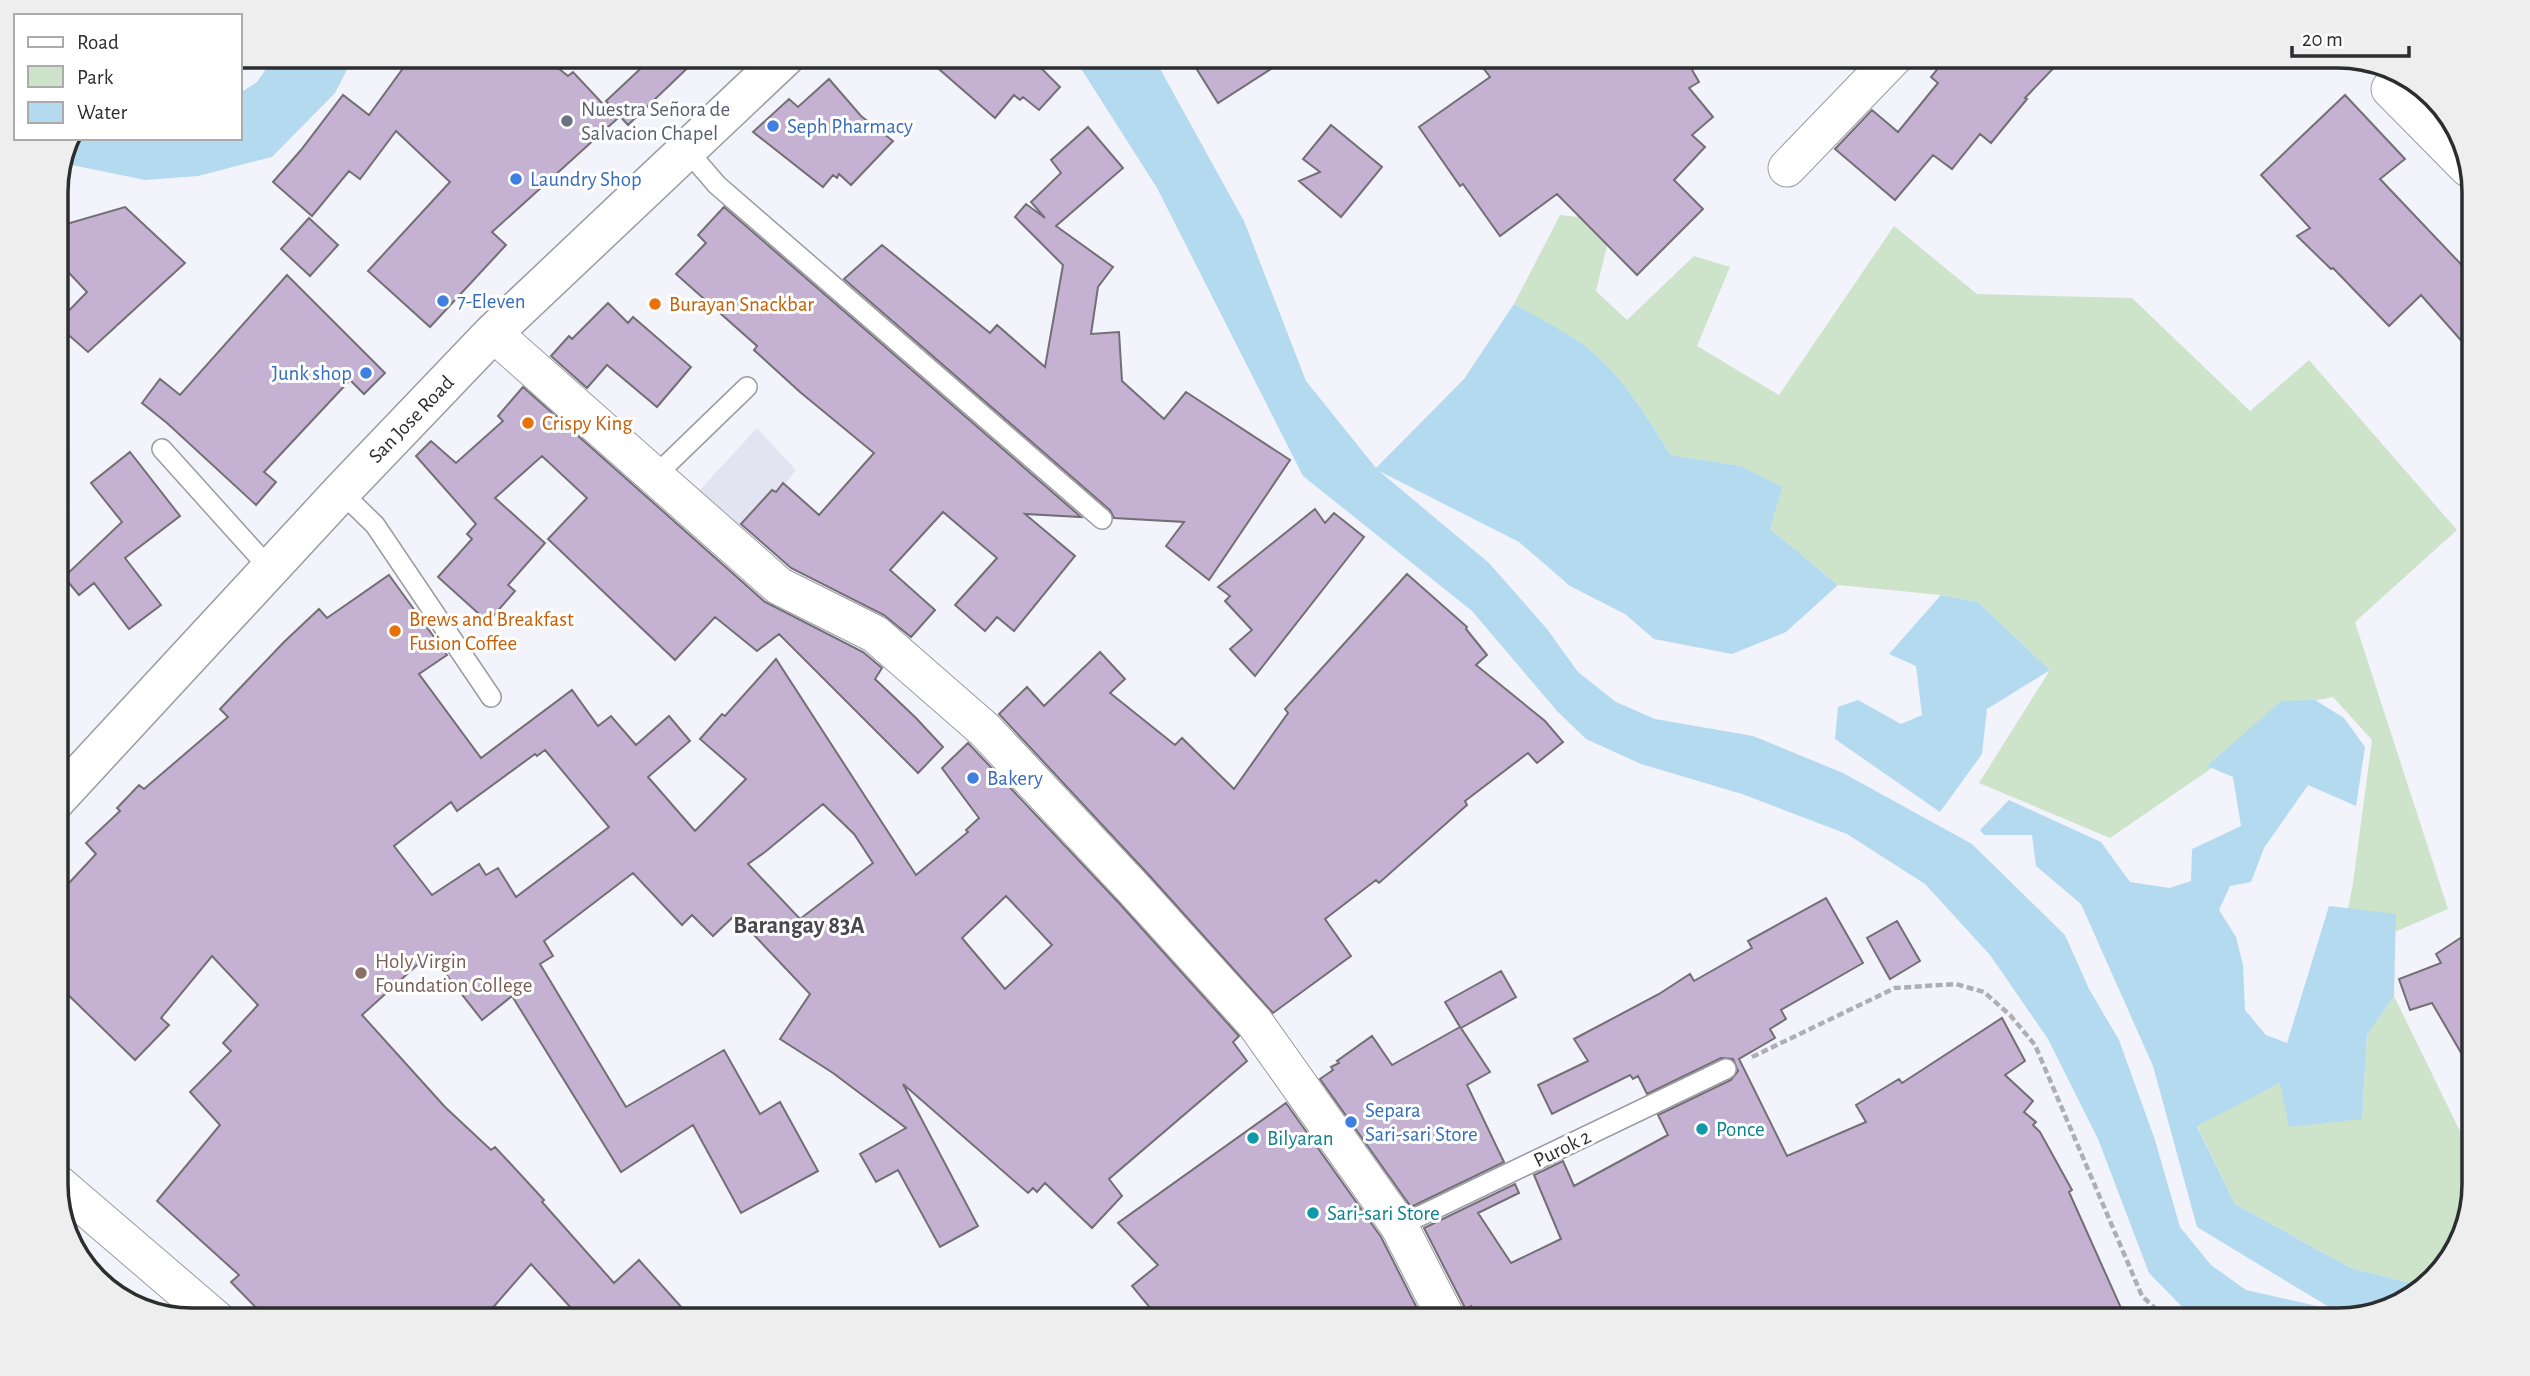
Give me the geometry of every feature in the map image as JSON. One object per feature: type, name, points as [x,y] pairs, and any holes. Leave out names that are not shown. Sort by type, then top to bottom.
[{"type":"main road","name":"San Jose Road","points":[[69,786],[341,492],[493,333],[767,69]]},
{"type":"street","points":[[1787,168],[1883,68]]},
{"type":"street","points":[[2390,89],[2456,156]]},
{"type":"street","points":[[493,333],[779,586],[875,634],[985,730],[1255,1023],[1399,1226],[1441,1308]]},
{"type":"street","points":[[69,1193],[203,1308]]},
{"type":"lane","points":[[685,149],[717,185],[1102,519]]},
{"type":"lane","points":[[656,475],[747,387]]},
{"type":"lane","points":[[162,449],[271,570]]},
{"type":"lane","points":[[341,492],[375,525],[491,697]]},
{"type":"lane","name":"Purok 2","points":[[1399,1226],[1726,1069]]},
{"type":"path","points":[[1726,1069],[1895,988],[1956,984],[1984,992],[2010,1014],[2035,1045],[2141,1296],[2154,1308]]},
{"type":"shaded area","points":[[757,428],[796,470],[744,534],[697,493]]},
{"type":"green space","points":[[1560,215],[1613,221],[1596,291],[1627,320],[1694,256],[1730,267],[1697,346],[1779,395],[1894,226],[1977,294],[2132,298],[2250,411],[2309,360],[2457,530],[2355,622],[2448,909],[2339,956],[2353,883],[2372,740],[2333,697],[2303,703],[2110,838],[1979,783],[2050,670],[1978,602],[1941,595],[1838,585],[1770,529],[1741,466],[1671,455],[1632,396],[1597,356],[1584,345],[1514,304]]},
{"type":"green space","points":[[2394,996],[2462,1135],[2462,1184],[2458,1216],[2441,1253],[2412,1283],[2351,1268],[2235,1204],[2197,1125],[2280,1083],[2362,1119],[2367,1035]]},
{"type":"water","points":[[266,69],[347,69],[335,93],[272,157],[198,176],[145,180],[71,165],[80,140],[242,140],[242,92],[257,82]]},
{"type":"water","points":[[1081,69],[1160,69],[1244,221],[1306,381],[1376,468],[1464,379],[1514,304],[1576,339],[1597,356],[1632,396],[1671,455],[1741,466],[1782,487],[1770,529],[1838,585],[1786,632],[1732,654],[1654,639],[1625,614],[1570,586],[1519,542],[1379,471],[1489,563],[1547,629],[1578,672],[1616,702],[1655,719],[1753,736],[1843,773],[1972,844],[2065,935],[2089,989],[2119,1040],[2155,1140],[2180,1227],[2211,1265],[2246,1290],[2325,1308],[2183,1308],[2149,1273],[2098,1139],[2048,1039],[1990,955],[1925,884],[1847,834],[1742,794],[1641,764],[1586,739],[1557,711],[1472,611],[1303,476],[1157,188]]},
{"type":"water","points":[[1941,595],[1978,602],[2050,670],[1987,709],[1982,754],[1940,812],[1835,739],[1838,707],[1858,700],[1901,724],[1922,715],[1916,666],[1889,654]]},
{"type":"water","points":[[2315,700],[2344,718],[2365,747],[2356,806],[2308,785],[2264,848],[2251,882],[2230,886],[2219,910],[2236,937],[2243,965],[2245,1010],[2266,1035],[2287,1043],[2329,906],[2396,914],[2394,996],[2367,1035],[2362,1119],[2289,1127],[2280,1083],[2197,1126],[2235,1204],[2351,1268],[2412,1283],[2393,1295],[2370,1304],[2331,1308],[2197,1227],[2153,1066],[2081,904],[2036,866],[2032,835],[1984,835],[1980,830],[2009,800],[2101,842],[2130,882],[2169,888],[2191,881],[2192,849],[2241,826],[2233,777],[2207,766],[2281,701]]},
{"type":"building","points":[[1272,68],[1218,103],[1196,69]]},
{"type":"building","points":[[1483,68],[1691,68],[1699,82],[1689,88],[1713,117],[1692,135],[1705,147],[1674,180],[1703,209],[1637,275],[1557,194],[1500,236],[1463,184],[1460,186],[1419,127],[1490,77]]},
{"type":"building","points":[[1938,68],[2053,68],[2025,98],[2027,99],[1991,143],[1980,134],[1952,169],[1933,155],[1895,200],[1835,149],[1872,110],[1898,132],[1938,83],[1931,77]]},
{"type":"building","points":[[403,69],[559,69],[568,76],[573,72],[617,119],[492,232],[506,245],[430,327],[368,271],[450,182],[396,131],[360,179],[349,171],[312,216],[273,182],[343,95],[369,115]]},
{"type":"building","points":[[640,69],[687,69],[628,125],[606,101]]},
{"type":"building","points":[[938,69],[1042,69],[1060,87],[1039,110],[1023,97],[1020,100],[1014,95],[995,118]]},
{"type":"building","points":[[829,79],[861,116],[893,141],[851,185],[839,174],[837,178],[833,175],[823,187],[753,132],[789,99],[798,107]]},
{"type":"building","points":[[2345,95],[2405,159],[2380,179],[2461,264],[2461,340],[2421,295],[2389,326],[2333,268],[2297,236],[2310,228],[2261,175]]},
{"type":"building","points":[[1331,125],[1382,167],[1341,217],[1299,181],[1320,172],[1303,159]]},
{"type":"building","points":[[1088,127],[1123,168],[1056,226],[1113,267],[1098,287],[1091,334],[1119,332],[1122,381],[1164,419],[1186,392],[1290,460],[1209,580],[1166,546],[1184,522],[1114,518],[1110,510],[844,279],[882,245],[990,333],[997,325],[1045,367],[1063,265],[1015,217],[1026,204],[1045,218],[1031,202],[1061,173],[1051,160]]},
{"type":"building","points":[[125,207],[185,263],[88,352],[69,335],[69,311],[87,292],[69,273],[69,223]]},
{"type":"building","points":[[724,207],[1081,517],[1025,514],[1075,556],[1014,631],[997,617],[985,631],[955,605],[997,558],[943,512],[890,570],[935,610],[911,637],[884,615],[791,568],[741,524],[772,490],[776,492],[783,483],[819,515],[874,453],[800,392],[754,350],[757,346],[676,274],[706,243],[698,235]]},
{"type":"building","points":[[309,218],[338,245],[310,276],[281,249]]},
{"type":"building","points":[[287,275],[385,373],[364,394],[350,380],[264,472],[276,482],[256,505],[142,403],[160,379],[180,395]]},
{"type":"building","points":[[608,303],[628,323],[633,317],[691,367],[657,407],[607,365],[587,388],[551,356],[569,336],[572,339]]},
{"type":"building","points":[[523,387],[765,602],[863,652],[882,668],[875,679],[943,747],[918,773],[779,634],[757,651],[715,617],[675,660],[548,539],[587,498],[542,456],[495,498],[545,543],[508,585],[515,591],[488,622],[438,577],[472,539],[467,534],[476,524],[416,456],[431,441],[456,463],[503,421],[498,416]]},
{"type":"building","points":[[130,452],[180,516],[125,558],[161,605],[129,629],[94,583],[79,595],[69,583],[69,572],[122,522],[91,483]]},
{"type":"building","points":[[1315,509],[1325,523],[1334,513],[1364,537],[1255,676],[1230,649],[1252,630],[1225,601],[1230,596],[1218,587]]},
{"type":"building","points":[[1407,574],[1467,627],[1487,655],[1476,665],[1545,721],[1563,742],[1537,763],[1528,753],[1465,801],[1467,805],[1379,883],[1376,880],[1325,919],[1351,956],[1273,1013],[999,714],[1027,687],[1044,706],[1100,652],[1125,679],[1110,693],[1175,745],[1182,738],[1234,789],[1288,713],[1285,709]]},
{"type":"building","points":[[389,575],[447,655],[419,674],[481,758],[572,690],[598,726],[611,716],[636,745],[669,716],[690,741],[648,777],[695,831],[746,779],[700,739],[722,714],[725,716],[776,659],[916,875],[968,832],[966,830],[979,818],[942,768],[968,743],[1118,902],[1239,1036],[1233,1042],[1247,1061],[1109,1179],[1122,1196],[1092,1228],[1045,1183],[1037,1192],[1033,1188],[1028,1193],[903,1084],[978,1226],[940,1247],[898,1170],[876,1182],[860,1154],[906,1128],[833,1073],[780,1039],[810,994],[735,915],[713,936],[692,915],[682,925],[633,873],[544,941],[553,956],[540,964],[626,1107],[724,1050],[760,1114],[780,1102],[818,1171],[741,1213],[693,1125],[621,1172],[512,996],[482,1020],[437,963],[433,966],[426,957],[362,1015],[445,1107],[491,1150],[495,1147],[614,1283],[639,1260],[682,1308],[571,1308],[531,1264],[492,1308],[256,1308],[231,1282],[239,1275],[157,1201],[220,1125],[190,1092],[231,1051],[223,1043],[258,1005],[212,956],[161,1018],[169,1025],[135,1060],[69,996],[69,883],[96,854],[86,843],[120,811],[117,808],[139,785],[144,789],[228,717],[220,709],[319,609],[327,618]],"holes":[[[545,750],[609,827],[516,897],[498,868],[486,875],[479,864],[432,895],[394,846],[451,802],[457,811],[535,754],[537,756]],[[823,804],[854,834],[873,863],[800,919],[748,864]],[[1006,896],[1052,945],[1005,989],[962,938]]]},
{"type":"building","points":[[1826,898],[1863,963],[1781,1010],[1786,1019],[1770,1029],[1775,1038],[1739,1059],[1787,1156],[1866,1122],[1856,1105],[1899,1079],[1902,1083],[2002,1018],[2025,1061],[2005,1075],[2033,1101],[2024,1112],[2036,1122],[2033,1125],[2040,1132],[2072,1190],[2069,1192],[2121,1308],[1465,1308],[1424,1228],[1515,1184],[1519,1193],[1478,1213],[1511,1263],[1561,1239],[1534,1175],[1563,1161],[1574,1186],[1668,1135],[1658,1115],[1731,1080],[1738,1071],[1733,1059],[1721,1058],[1647,1094],[1638,1076],[1633,1079],[1630,1075],[1552,1114],[1538,1085],[1588,1061],[1574,1039],[1659,994],[1690,974],[1694,981],[1752,948],[1748,941]]},
{"type":"building","points":[[1897,921],[1920,961],[1890,979],[1867,938]]},
{"type":"building","points":[[2462,937],[2462,1054],[2432,1003],[2410,1010],[2399,979],[2441,963],[2436,954]]},
{"type":"building","points":[[1501,971],[1516,997],[1461,1028],[1490,1072],[1467,1085],[1504,1162],[1411,1207],[1320,1079],[1333,1070],[1331,1067],[1339,1063],[1337,1061],[1372,1036],[1392,1065],[1460,1027],[1445,1002]]},
{"type":"building","points":[[1286,1103],[1381,1237],[1417,1308],[1150,1308],[1132,1286],[1158,1265],[1118,1223]]},
{"type":"place","name":"Nuestra Señora de Salvacion Chapel","points":[[567,121]]},
{"type":"place","name":"Seph Pharmacy","points":[[773,126]]},
{"type":"place","name":"Laundry Shop","points":[[516,179]]},
{"type":"place","name":"7-Eleven","points":[[443,301]]},
{"type":"place","name":"Burayan Snackbar","points":[[655,304]]},
{"type":"place","name":"Junk shop","points":[[366,373]]},
{"type":"place","name":"Crispy King","points":[[528,423]]},
{"type":"place","name":"Brews and Breakfast Fusion Coffee","points":[[395,631]]},
{"type":"place","name":"Bakery","points":[[973,778]]},
{"type":"place","name":"Holy Virgin Foundation College","points":[[361,973]]},
{"type":"place","name":"Separa Sari-sari Store","points":[[1351,1122]]},
{"type":"place","name":"Ponce","points":[[1702,1129]]},
{"type":"place","name":"Bilyaran","points":[[1253,1138]]},
{"type":"place","name":"Sari-sari Store","points":[[1313,1213]]},
{"type":"district","name":"Barangay 83A","points":[[799,925]]}]
